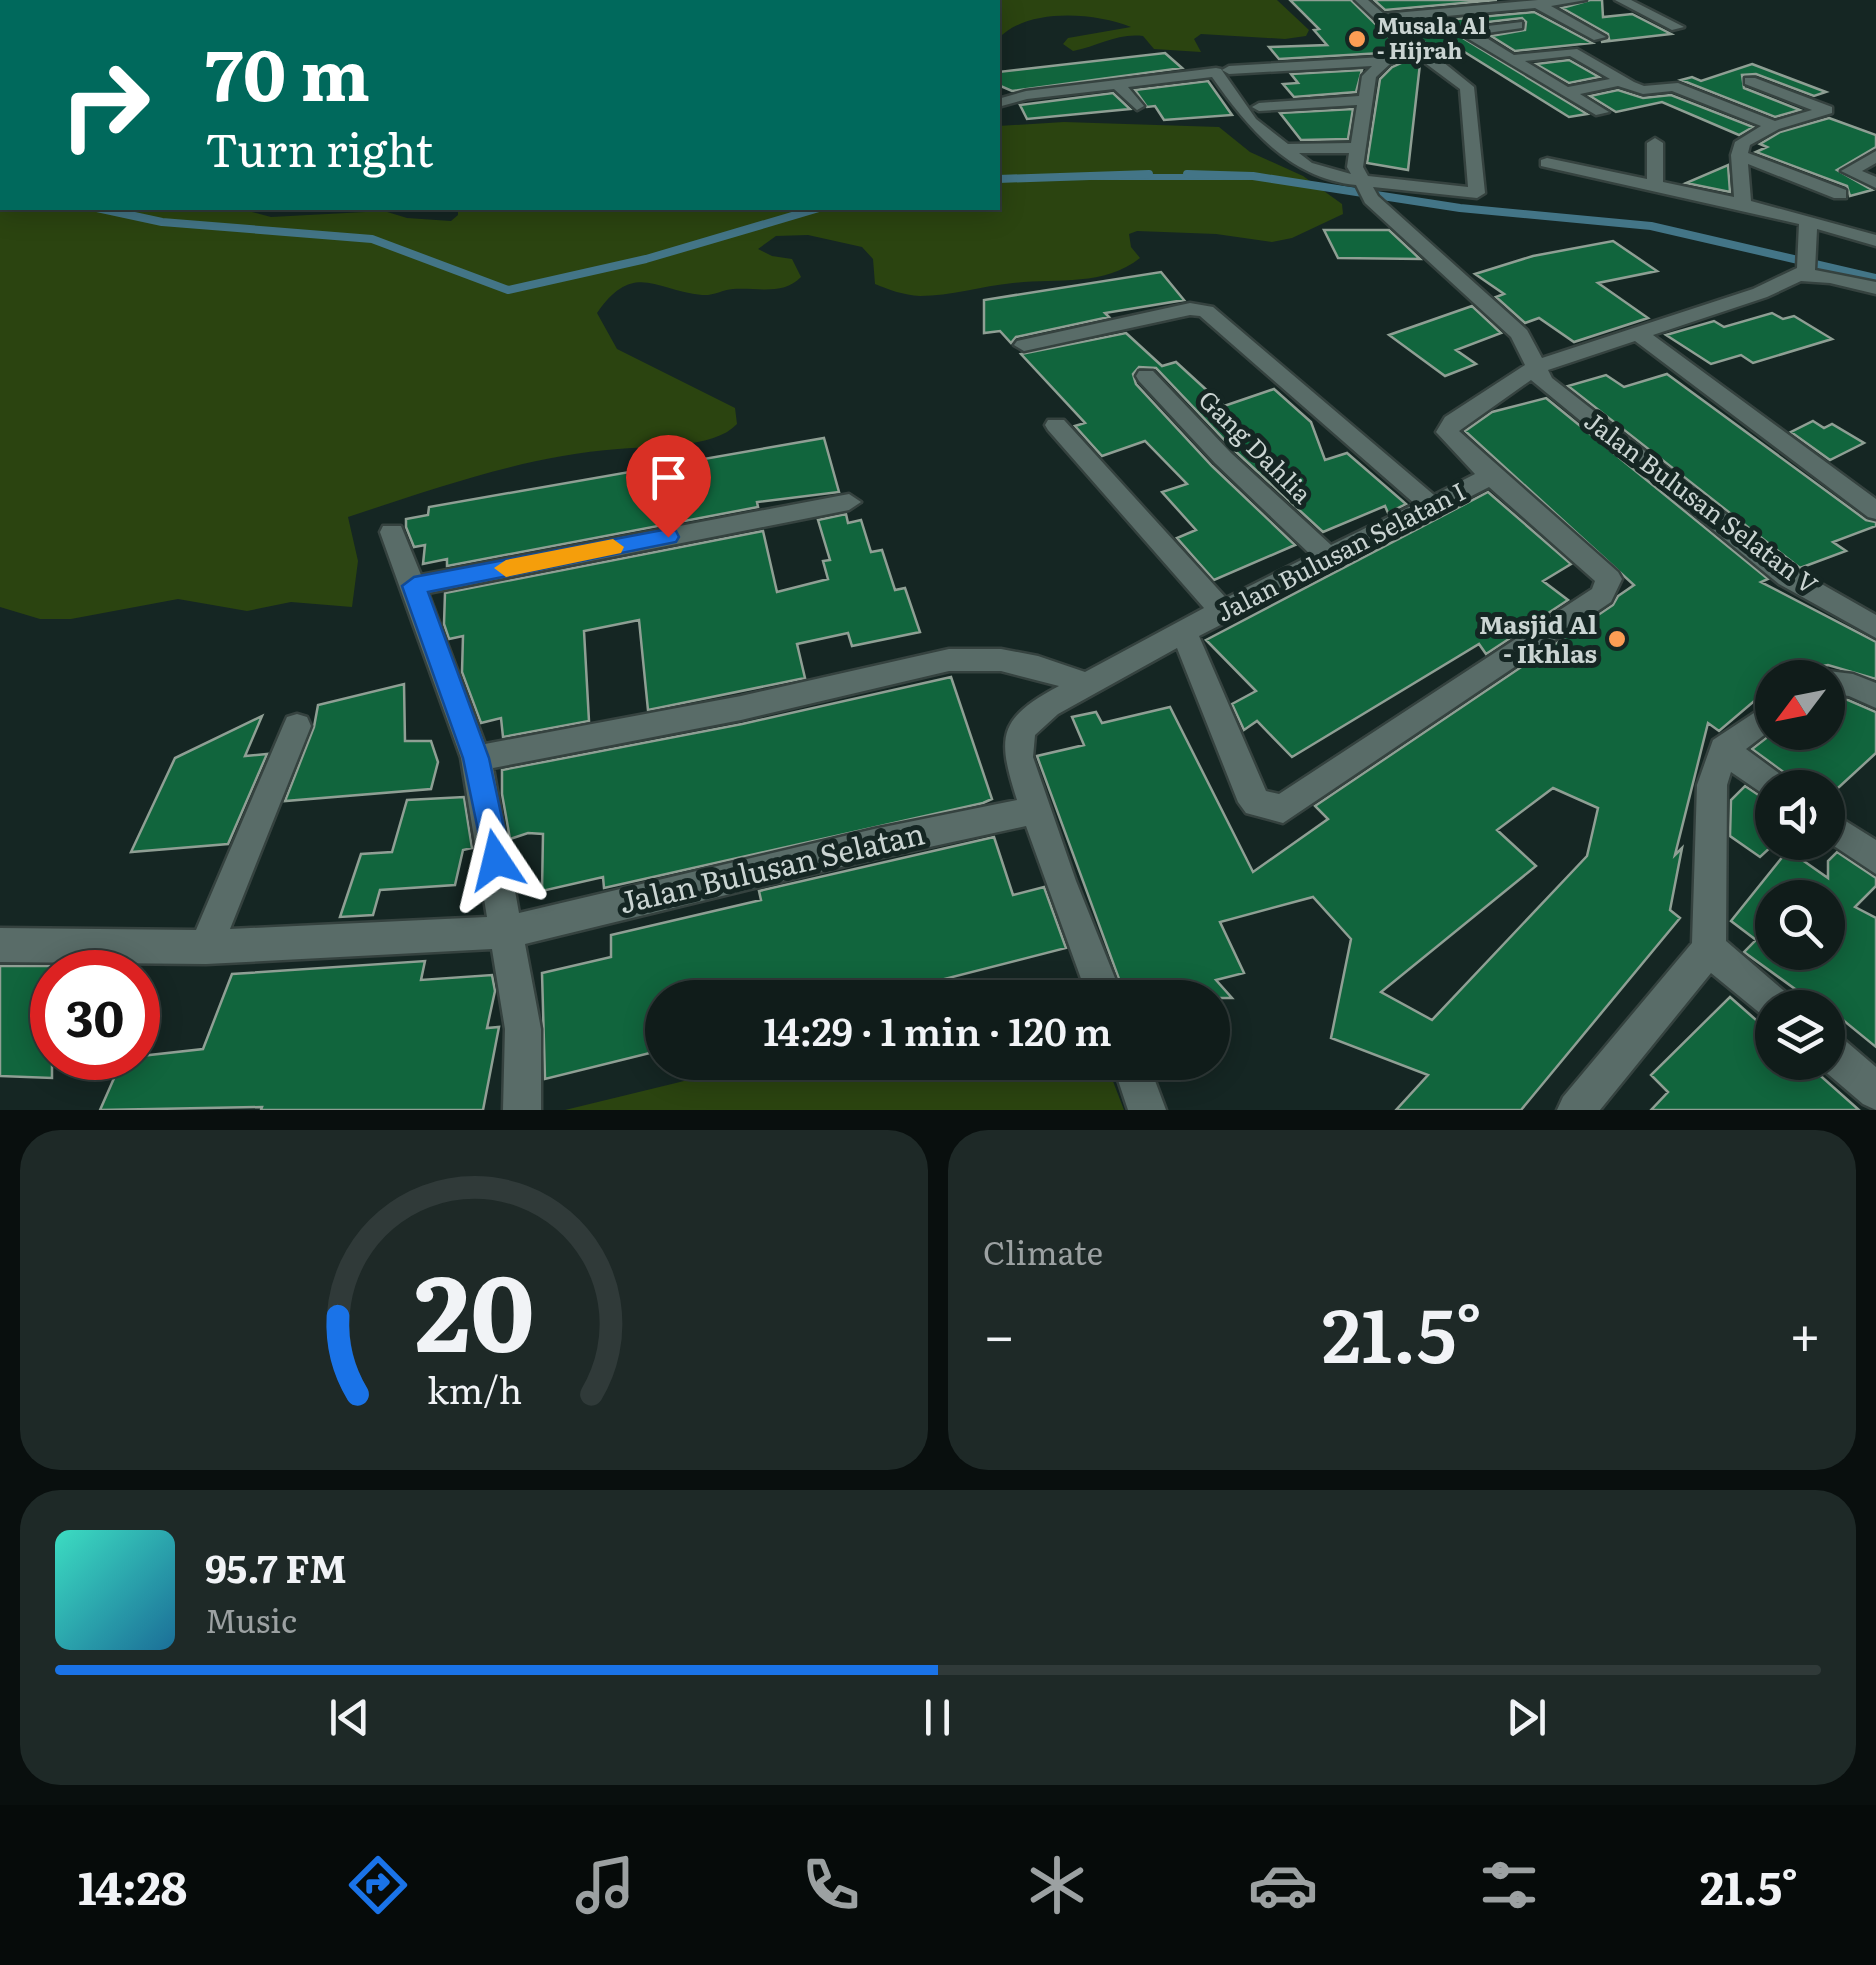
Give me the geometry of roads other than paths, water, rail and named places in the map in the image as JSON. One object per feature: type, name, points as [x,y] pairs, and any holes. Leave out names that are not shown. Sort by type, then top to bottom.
[{"type":"street","points":[[1000,102],[1026,94],[1216,72],[1251,122],[1306,166],[1366,190],[1472,195],[1480,190],[1467,88],[1414,48],[1361,0]]},
{"type":"street","points":[[1380,18],[1580,0]]},
{"type":"street","points":[[1621,0],[1677,27]]},
{"type":"street","points":[[1534,2],[1598,36]]},
{"type":"street","points":[[1517,25],[1467,32],[1602,112]]},
{"type":"street","points":[[1366,190],[1355,167],[1368,76],[1385,62],[1414,48]]},
{"type":"street","points":[[1511,59],[1572,52],[1643,90],[1673,86],[1774,126]]},
{"type":"street","points":[[1229,70],[1385,62]]},
{"type":"street","points":[[1750,81],[1823,111]]},
{"type":"street","points":[[1116,83],[1138,106]]},
{"type":"street","points":[[1566,92],[1626,83]]},
{"type":"street","points":[[1259,107],[1367,100]]},
{"type":"street","points":[[1743,204],[1739,154],[1743,142],[1774,126],[1848,104]]},
{"type":"street","points":[[1655,143],[1655,185]]},
{"type":"street","points":[[1292,148],[1358,148]]},
{"type":"street","points":[[1739,154],[1840,194]]},
{"type":"street","points":[[1876,156],[1850,170],[1876,183]]},
{"type":"street","points":[[1547,163],[1743,204],[1876,241]]},
{"type":"street","name":"Jalan Bulusan Selatan V","points":[[1366,190],[1520,334],[1543,382],[1788,577],[1876,628]]},
{"type":"street","points":[[1808,221],[1804,266],[1876,288]]},
{"type":"street","name":"Jalan Bulusan Selatan I","points":[[1099,980],[1018,757],[1021,730],[1048,706],[1222,611],[1490,476],[1447,432],[1453,422],[1538,366],[1636,331],[1760,294],[1804,266]]},
{"type":"street","points":[[1024,345],[1190,309],[1206,311],[1430,505]]},
{"type":"street","points":[[1636,331],[1876,511]]},
{"type":"street","name":"Gang Dahlia","points":[[1146,376],[1223,458],[1326,556]]},
{"type":"street","points":[[1056,425],[1222,611]]},
{"type":"street","points":[[1184,632],[1249,792],[1256,803],[1283,809],[1602,595],[1609,579],[1490,476]]},
{"type":"street","points":[[414,586],[849,502]]},
{"type":"street","points":[[392,532],[476,758],[523,1029],[522,1110]]},
{"type":"street","points":[[476,758],[740,708],[950,660],[1019,664],[1088,685]]},
{"type":"street","points":[[1845,684],[1876,696]]},
{"type":"street","points":[[1576,1110],[1709,949],[1712,785],[1723,749],[1755,725]]},
{"type":"street","points":[[206,947],[298,726]]},
{"type":"street","points":[[1723,749],[1755,773]]},
{"type":"street","name":"Jalan Bulusan Selatan","points":[[1,946],[206,947],[508,932],[874,844],[1037,810]]},
{"type":"street","points":[[1845,836],[1876,859]]},
{"type":"street","points":[[1709,949],[1757,990]]},
{"type":"street","points":[[1845,1065],[1876,1091]]},
{"type":"street","points":[[1136,1080],[1146,1110]]},
{"type":"waterway","points":[[1000,179],[1149,174]]},
{"type":"waterway","points":[[1187,174],[1253,176],[1460,208],[1651,226],[1876,278]]},
{"type":"waterway","points":[[1065,177],[1259,177]]},
{"type":"waterway","points":[[106,210],[162,222],[372,239],[508,290],[646,259],[812,210]]},
{"type":"place","name":"Musala Al - Hijrah","points":[[1357,39]]},
{"type":"place","name":"Masjid Al - Ikhlas","points":[[1617,639]]}]
